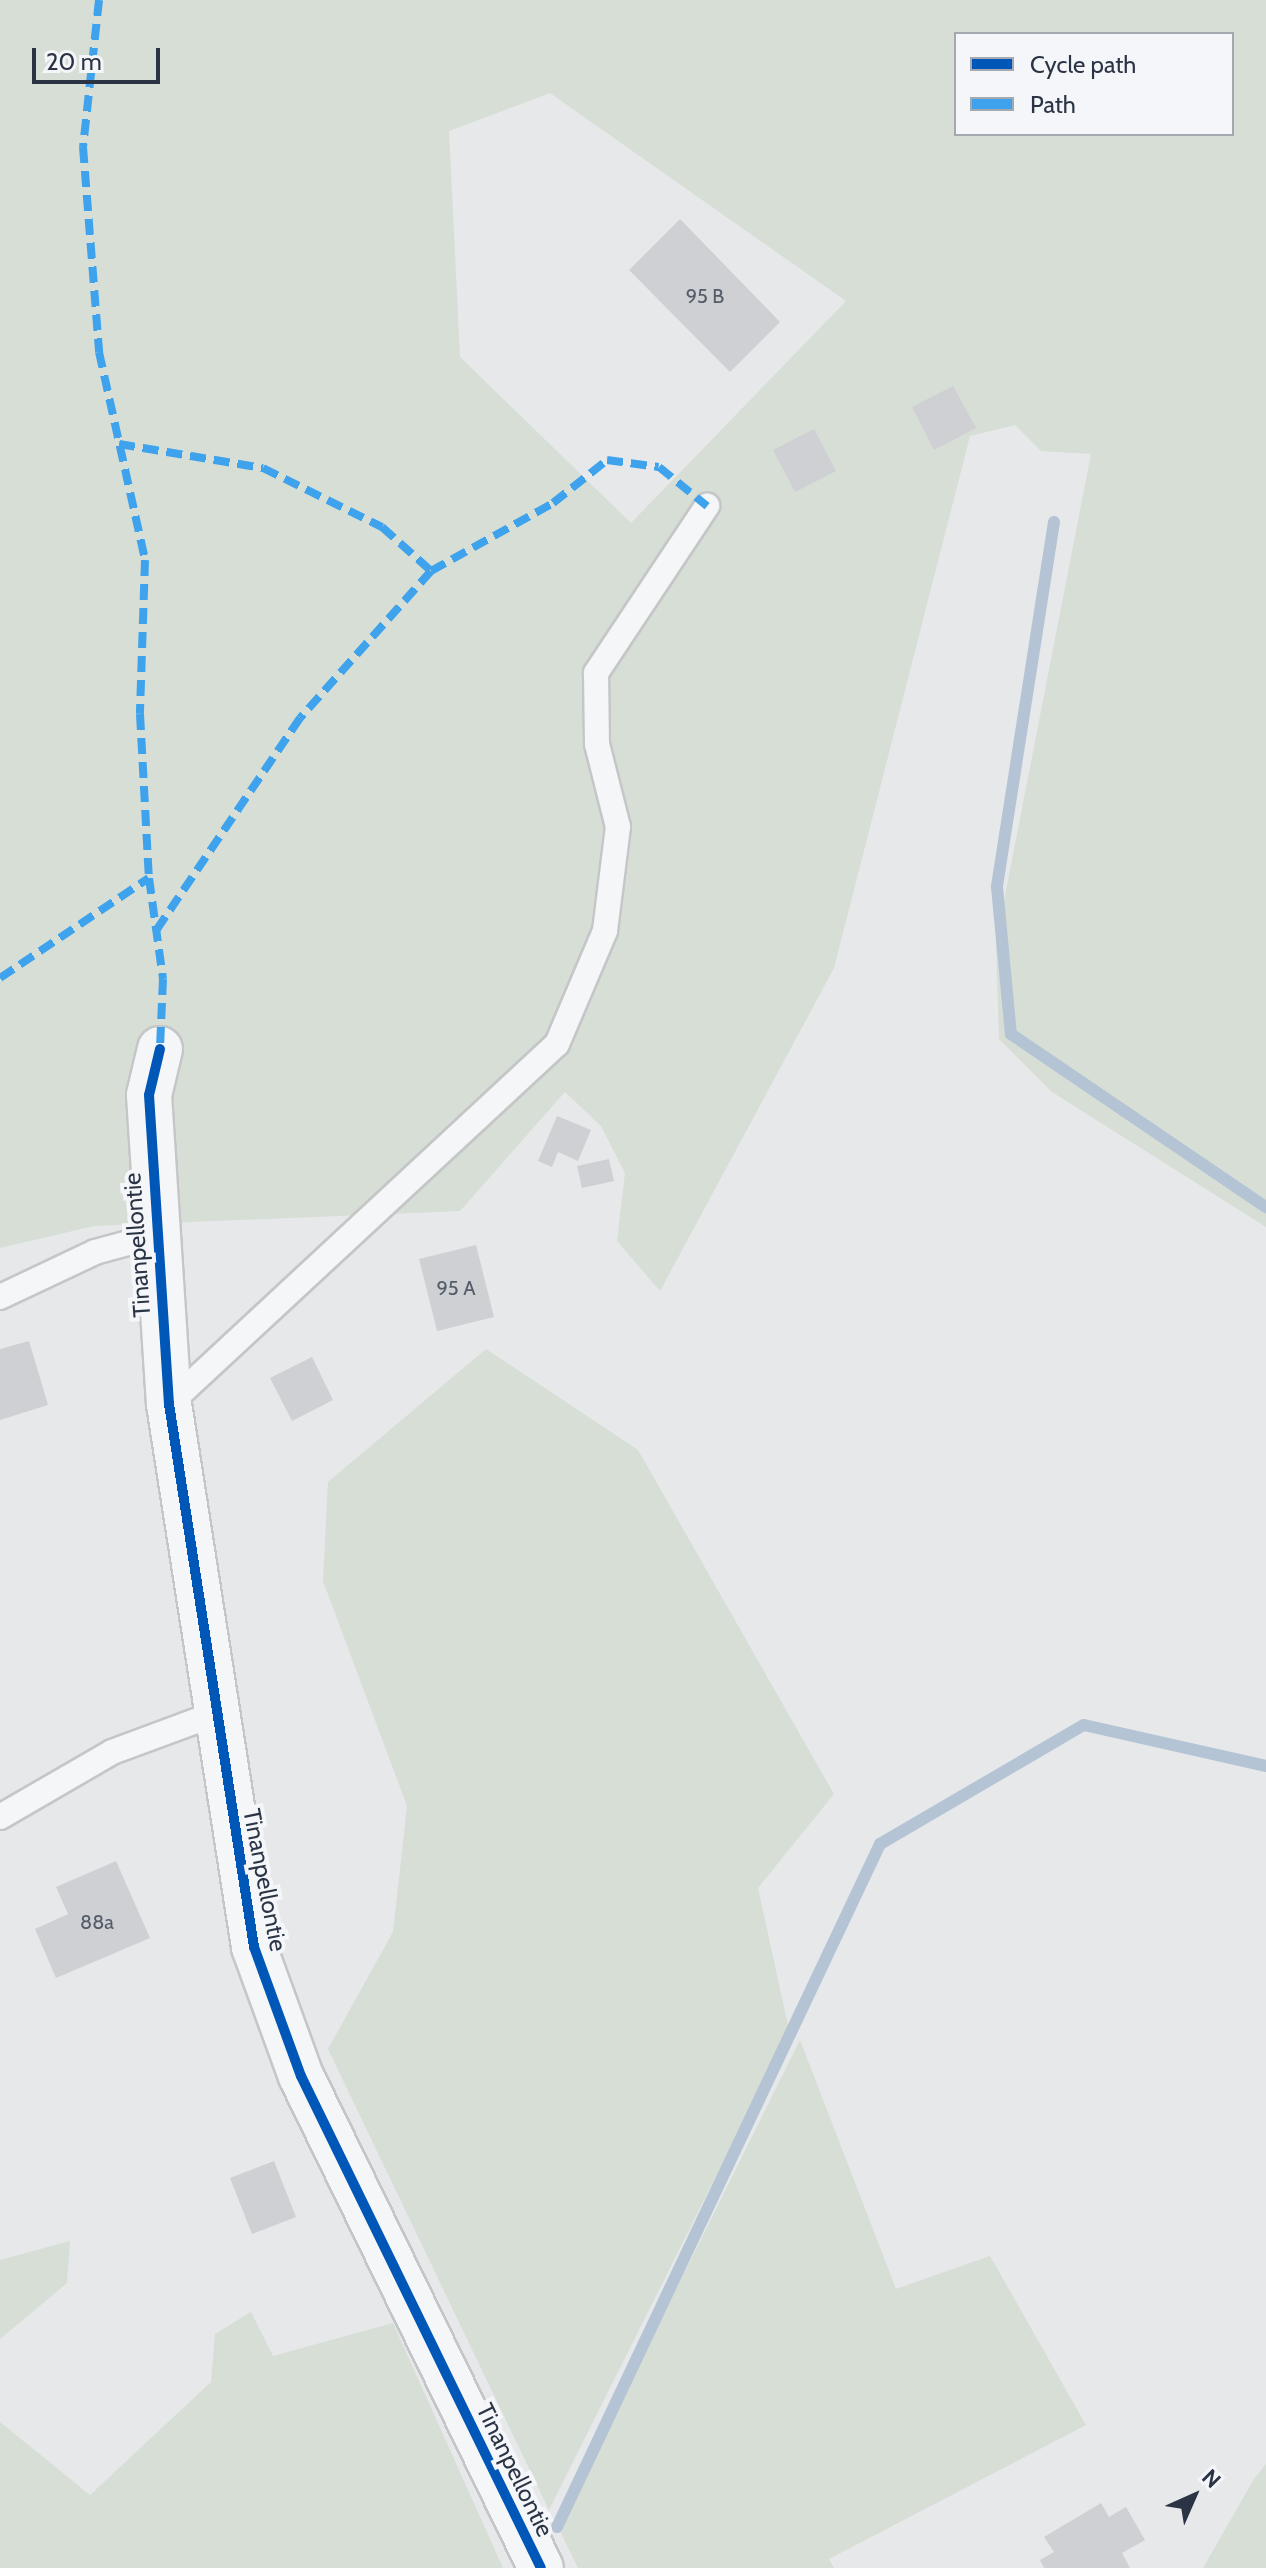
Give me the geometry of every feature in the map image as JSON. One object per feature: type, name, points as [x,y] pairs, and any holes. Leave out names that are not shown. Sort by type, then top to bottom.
[{"type":"street","name":"Tinanpellontie","points":[[160,1049],[149,1095],[154,1236],[169,1404],[212,1715],[254,1947],[301,2076],[541,2568]]},
{"type":"lane","points":[[169,1404],[557,1044],[605,931],[618,827],[597,744],[596,673],[707,506]]},
{"type":"lane","points":[[0,1297],[95,1252],[154,1236]]},
{"type":"lane","points":[[0,1817],[112,1752],[212,1715]]},
{"type":"shaded area","points":[[0,0],[1266,0],[1266,1227],[1052,1092],[999,1039],[996,942],[1091,454],[1041,451],[1015,425],[970,436],[834,968],[660,1291],[617,1241],[625,1173],[601,1126],[565,1092],[460,1211],[94,1226],[0,1248]],"holes":[[[550,93],[846,301],[631,523],[460,357],[449,131]]]},
{"type":"shaded area","points":[[486,1349],[638,1450],[834,1794],[758,1888],[789,2030],[549,2510],[328,2049],[393,1932],[407,1806],[323,1581],[328,1482]]},
{"type":"shaded area","points":[[800,2040],[896,2289],[990,2256],[1086,2425],[829,2559],[834,2568],[578,2568],[558,2527]]},
{"type":"shaded area","points":[[70,2241],[67,2283],[0,2339],[0,2260]]},
{"type":"shaded area","points":[[251,2312],[273,2356],[393,2323],[503,2568],[0,2568],[0,2422],[90,2495],[211,2382],[215,2334]]},
{"type":"shaded area","points":[[1266,2464],[1266,2568],[1203,2568],[1254,2479]]},
{"type":"building","points":[[680,219],[780,322],[730,372],[629,270]]},
{"type":"building","points":[[953,386],[976,428],[934,450],[912,407]]},
{"type":"building","points":[[814,429],[836,471],[795,492],[773,450]]},
{"type":"building","points":[[557,1116],[591,1130],[578,1161],[558,1152],[552,1167],[538,1161]]},
{"type":"building","points":[[609,1159],[614,1181],[582,1188],[577,1166]]},
{"type":"building","points":[[476,1245],[494,1317],[437,1331],[419,1259]]},
{"type":"building","points":[[29,1341],[48,1405],[0,1420],[0,1349]]},
{"type":"building","points":[[312,1357],[333,1400],[292,1421],[270,1378]]},
{"type":"building","points":[[116,1861],[150,1938],[56,1978],[35,1929],[68,1914],[56,1887]]},
{"type":"building","points":[[274,2161],[296,2217],[252,2234],[230,2178]]},
{"type":"building","points":[[1101,2503],[1109,2517],[1126,2507],[1145,2540],[1122,2553],[1130,2568],[1044,2568],[1040,2560],[1054,2552],[1044,2537]]},
{"type":"waterway","points":[[1054,522],[997,887],[1011,1034],[1266,1207]]},
{"type":"waterway","points":[[557,2527],[880,1844],[1084,1725],[1266,1766]]},
{"type":"marked path","points":[[99,0],[83,147],[99,352],[145,560],[140,714],[149,878],[163,979],[160,1049]]},
{"type":"marked path","points":[[119,444],[263,468],[382,527],[431,571],[300,718],[156,931]]},
{"type":"marked path","points":[[431,571],[553,503],[607,460],[659,467],[707,506]]},
{"type":"marked path","points":[[0,978],[149,878]]},
{"type":"cycle path","points":[[160,1049],[149,1095],[169,1404],[254,1947],[301,2076],[541,2568]]}]
